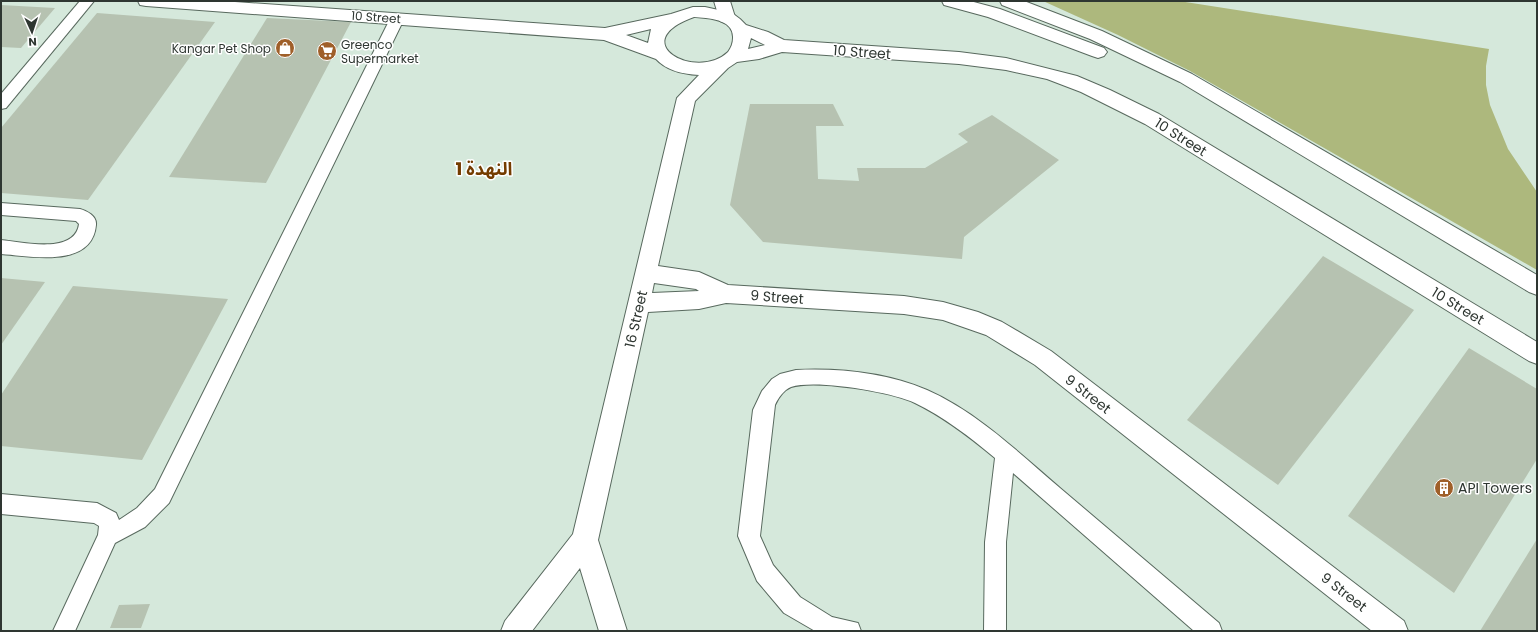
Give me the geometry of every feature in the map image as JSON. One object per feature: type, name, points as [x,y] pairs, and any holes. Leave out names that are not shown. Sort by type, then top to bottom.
[{"type":"main road","name":"10 Street","points":[[146,1],[605,34]]},
{"type":"main road","points":[[950,1],[994,13],[1106,54],[1276,133]]},
{"type":"main road","points":[[1008,1],[1096,35],[1141,55],[1192,82],[1537,286]]},
{"type":"main road","points":[[605,34],[671,19],[693,12],[710,13],[724,9],[740,29],[742,43],[727,61],[686,98],[663,57],[655,39],[664,25],[671,19]]},
{"type":"main road","points":[[740,29],[762,36],[782,46]]},
{"type":"main road","points":[[605,34],[663,57],[682,68],[692,69],[707,68],[782,46]]},
{"type":"main road","name":"10 Street","points":[[782,46],[982,60],[1046,73],[1087,86],[1121,101],[1152,119],[1537,354]]},
{"type":"main road","name":"16 Street","points":[[585,540],[686,98]]},
{"type":"main road","points":[[646,273],[699,281],[726,294]]},
{"type":"main road","points":[[640,303],[691,301],[726,294]]},
{"type":"main road","name":"9 Street","points":[[726,294],[933,308],[963,315],[991,326],[1018,340],[1043,358],[1394,631]]},
{"type":"main road","points":[[515,631],[543,598],[585,540]]},
{"type":"main road","points":[[585,540],[613,631]]},
{"type":"lane","points":[[1,104],[87,1]]},
{"type":"lane","points":[[108,536],[134,525],[150,511],[162,496],[397,18]]},
{"type":"lane","points":[[1,209],[80,215],[88,222],[88,229],[83,237],[73,245],[62,250],[1,247]]},
{"type":"lane","points":[[850,631],[829,627],[792,605],[764,573],[749,536],[763,410],[767,398],[776,386],[786,380],[800,376],[868,383],[906,391],[942,408],[976,429],[1212,631]]},
{"type":"lane","points":[[995,631],[993,592],[994,543],[998,497],[1006,454]]},
{"type":"lane","points":[[1,504],[97,513],[105,516],[109,520],[110,528],[108,536],[64,631]]},
{"type":"green space","points":[[1043,1],[1179,1],[1489,49],[1486,66],[1486,85],[1490,105],[1508,149],[1537,192],[1537,270],[1190,71],[1118,35]]},
{"type":"building","points":[[1,5],[55,8],[21,48],[1,47]]},
{"type":"building","points":[[97,13],[215,22],[88,200],[1,193],[1,128]]},
{"type":"building","points":[[267,18],[351,22],[266,183],[169,177]]},
{"type":"building","points":[[750,104],[833,104],[844,126],[816,126],[818,179],[859,181],[857,168],[925,168],[968,142],[958,134],[992,115],[1059,160],[964,237],[962,259],[763,242],[730,205]]},
{"type":"building","points":[[1323,256],[1414,310],[1278,485],[1187,420]]},
{"type":"building","points":[[1,278],[45,282],[1,345]]},
{"type":"building","points":[[73,286],[228,299],[142,460],[1,446],[1,395]]},
{"type":"building","name":"API Towers","points":[[1469,348],[1537,389],[1537,459],[1454,593],[1348,516]]},
{"type":"building","points":[[1537,539],[1537,631],[1480,631]]},
{"type":"building","points":[[150,604],[141,628],[110,628],[119,605]]},
{"type":"place","name":"Kangar Pet Shop","points":[[285,48]]},
{"type":"place","name":"Greenco Supermarket","points":[[327,51]]},
{"type":"place","name":"API Towers","points":[[1444,488]]},
{"type":"district","name":"النهدة 1","points":[[484,168]]}]
